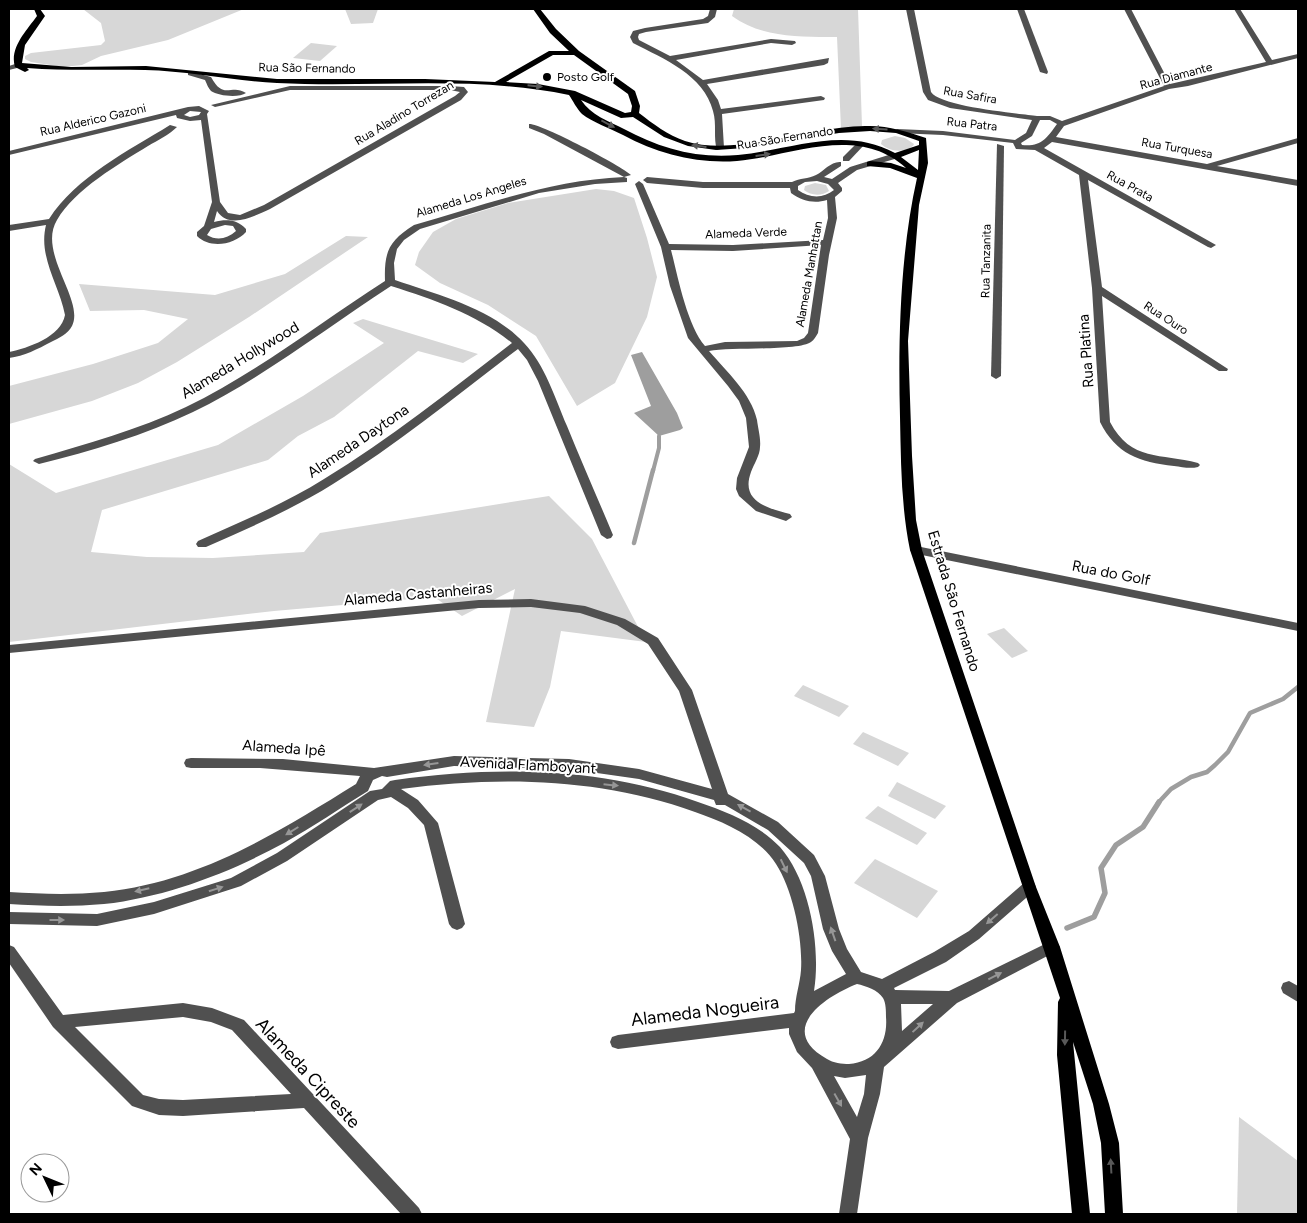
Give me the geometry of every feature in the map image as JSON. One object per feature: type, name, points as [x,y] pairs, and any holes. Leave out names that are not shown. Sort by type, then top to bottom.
[{"type":"main road","points":[[19,66],[16,55],[20,45],[41,16],[37,9]]},
{"type":"main road","points":[[538,9],[563,42],[576,54],[632,93],[636,106],[635,114]]},
{"type":"main road","points":[[497,84],[552,53],[563,42]]},
{"type":"main road","points":[[552,53],[576,54]]},
{"type":"main road","name":"Rua São Fernando","points":[[19,66],[30,72],[60,75],[146,68],[277,81],[538,86],[572,93],[624,116],[635,114],[655,128],[686,144],[720,148],[856,130],[897,131],[923,139]]},
{"type":"main road","name":"Rua São Fernando","points":[[572,93],[584,112],[644,143],[674,153],[708,158],[737,158],[841,142],[861,144],[895,156],[919,176]]},
{"type":"main road","points":[[856,130],[862,138],[861,144]]},
{"type":"main road","points":[[895,156],[923,139]]},
{"type":"main road","name":"Estrada São Fernando","points":[[923,139],[903,341],[910,520],[916,550],[1029,887],[1052,947],[1101,1104],[1110,1143],[1114,1214]]},
{"type":"main road","points":[[870,164],[891,166],[919,176]]},
{"type":"main road","name":"Estrada São Fernando","points":[[1066,990],[1065,1055],[1081,1214]]},
{"type":"street","points":[[713,9],[711,17],[705,21],[646,30],[635,35],[636,41],[687,70],[713,98],[718,112],[720,148]]},
{"type":"street","name":"Rua Safira","points":[[910,9],[927,92],[931,98],[953,106],[1037,118]]},
{"type":"street","points":[[1020,9],[1044,72]]},
{"type":"street","points":[[1127,9],[1168,88]]},
{"type":"street","points":[[1237,9],[1270,62]]},
{"type":"street","points":[[668,59],[771,41],[792,43]]},
{"type":"street","points":[[1265,53],[1288,59]]},
{"type":"street","name":"Rua Diamante","points":[[1061,124],[1168,88],[1298,56]]},
{"type":"street","points":[[702,84],[824,63],[826,60]]},
{"type":"street","points":[[9,68],[19,66]]},
{"type":"street","points":[[191,73],[208,79],[212,88],[218,92],[231,94],[249,92],[277,81]]},
{"type":"street","name":"Rua Aladino Torrezan","points":[[207,106],[290,88],[404,87],[464,90],[458,98],[267,207]]},
{"type":"street","points":[[9,355],[47,341],[58,335],[68,324],[70,313],[50,260],[47,238],[52,221],[67,202],[85,186],[173,127],[192,119],[207,106],[218,92]]},
{"type":"street","points":[[173,127],[184,112],[207,106],[231,94]]},
{"type":"street","points":[[718,112],[821,98]]},
{"type":"street","points":[[207,106],[216,202],[208,227]]},
{"type":"street","points":[[184,112],[192,119]]},
{"type":"street","name":"Rua Alderico Gazoni","points":[[9,153],[184,112]]},
{"type":"street","points":[[923,139],[943,136],[1000,146],[1018,144],[1037,148],[1046,145],[1061,124],[1056,119],[1037,118],[1029,134],[1018,144]]},
{"type":"street","points":[[532,126],[547,132],[626,178],[628,183],[641,178],[703,185],[794,185],[803,180],[817,178],[842,162],[861,144]]},
{"type":"street","name":"Rua Patra","points":[[943,136],[1018,144]]},
{"type":"street","name":"Rua Turquesa","points":[[1051,139],[1298,183]]},
{"type":"street","points":[[1208,166],[1298,140]]},
{"type":"street","name":"Rua Tanzanita","points":[[996,376],[1000,146]]},
{"type":"street","name":"Rua Prata","points":[[1037,148],[1211,245]]},
{"type":"street","points":[[817,178],[833,183],[844,173],[895,156]]},
{"type":"street","name":"Rua Platina","points":[[1083,174],[1096,288],[1105,422],[1109,434],[1118,444],[1148,459],[1194,465]]},
{"type":"street","name":"Alameda Los Angeles","points":[[390,282],[388,260],[392,248],[401,236],[417,227],[538,191],[595,181],[626,178]]},
{"type":"street","points":[[641,178],[666,247],[675,286],[693,338],[736,390],[751,418],[755,447],[743,478],[742,489],[745,496],[760,509],[786,517]]},
{"type":"street","name":"Alameda Manhattan","points":[[703,349],[725,345],[799,344],[808,340],[813,333],[834,205],[831,197],[838,191],[838,188],[833,183]]},
{"type":"street","points":[[794,185],[794,191],[803,197],[818,199],[831,197]]},
{"type":"street","points":[[216,202],[228,220],[236,224],[241,229],[241,232]]},
{"type":"street","points":[[267,207],[248,222],[241,232],[229,239],[210,240],[202,236],[202,232],[208,227],[267,207]]},
{"type":"street","points":[[9,228],[52,221]]},
{"type":"street","name":"Alameda Verde","points":[[666,247],[733,248],[827,242]]},
{"type":"street","points":[[390,282],[443,299],[476,314],[498,327],[519,344],[538,372],[607,535]]},
{"type":"street","name":"Alameda Hollywood","points":[[39,461],[155,425],[192,408],[231,387],[390,282]]},
{"type":"street","name":"Rua Ouro","points":[[1096,288],[1223,369]]},
{"type":"street","name":"Alameda Daytona","points":[[202,544],[283,506],[328,482],[375,451],[519,344]]},
{"type":"street","name":"Rua do Golf","points":[[916,550],[1298,627]]},
{"type":"street","name":"Alameda Castanheiras","points":[[9,650],[479,604],[531,603],[581,609],[621,622],[653,641],[685,690],[722,797]]},
{"type":"street","name":"Avenida Flamboyant","points":[[369,791],[364,781],[380,772],[454,761],[496,761],[569,764],[639,774],[722,797],[773,826],[810,859],[818,876],[831,929],[840,951],[856,977]]},
{"type":"street","name":"Alameda Ipê","points":[[191,763],[278,762],[380,772]]},
{"type":"street","points":[[380,772],[396,780],[393,788],[413,804],[431,823],[457,924]]},
{"type":"street","name":"Avenida Flamboyant","points":[[9,898],[60,900],[118,896],[182,881],[232,861],[280,838],[369,791],[384,794],[393,788],[464,777],[538,776],[630,787],[692,804],[717,814],[755,834],[781,860],[797,894],[809,964],[800,1015]]},
{"type":"street","name":"Avenida Flamboyant","points":[[9,918],[97,920],[154,908],[236,882],[282,857],[369,791]]},
{"type":"street","points":[[717,814],[722,797]]},
{"type":"street","points":[[887,992],[974,935],[1029,887]]},
{"type":"street","points":[[951,998],[887,992],[856,977],[827,990],[800,1015],[799,1040],[804,1050],[818,1062],[836,1070],[856,1072],[881,1061],[951,998],[1052,947]]},
{"type":"street","points":[[9,952],[58,1022],[138,1101],[159,1107],[183,1108],[306,1100]]},
{"type":"street","points":[[848,1214],[859,1138],[881,1061],[892,1042],[896,1021],[887,992]]},
{"type":"street","name":"Alameda Cipreste","points":[[58,1022],[183,1010],[212,1015],[238,1025],[413,1214]]},
{"type":"street","name":"Alameda Nogueira","points":[[618,1042],[800,1015]]},
{"type":"street","points":[[818,1062],[859,1138]]},
{"type":"shaded area","points":[[83,9],[244,9],[168,40],[101,56],[82,65],[63,67],[31,62],[25,59],[25,56],[31,53],[101,45],[105,41],[101,23]]},
{"type":"shaded area","points":[[345,9],[378,9],[373,23],[351,24]]},
{"type":"shaded area","points":[[734,9],[858,9],[862,126],[841,129],[837,37],[782,35],[756,29],[732,16]]},
{"type":"shaded area","points":[[311,43],[337,46],[320,61],[293,58]]},
{"type":"shaded area","points":[[895,136],[905,138],[914,144],[905,150],[897,151],[881,144],[882,140]]},
{"type":"shaded area","points":[[815,183],[826,185],[829,191],[816,195],[804,190],[805,186]]},
{"type":"shaded area","points":[[596,189],[614,191],[634,198],[657,277],[647,317],[615,383],[577,406],[536,336],[488,305],[440,283],[415,265],[419,252],[433,232],[456,219],[508,203]]},
{"type":"shaded area","points":[[346,236],[368,237],[249,317],[177,362],[138,383],[92,401],[9,424],[9,386],[93,364],[158,343],[188,319],[144,310],[90,311],[79,284],[215,295],[285,274]]},
{"type":"shaded area","points":[[363,319],[478,354],[463,363],[418,351],[334,417],[298,436],[268,460],[102,510],[91,552],[147,557],[213,558],[304,552],[320,533],[549,496],[592,539],[646,642],[561,631],[550,687],[534,727],[486,722],[515,589],[462,616],[434,597],[274,611],[9,642],[9,464],[56,493],[218,445],[303,396],[384,343],[353,323]]},
{"type":"shaded area","points":[[642,352],[677,413],[683,428],[680,430],[659,436],[634,413],[651,406],[631,355]]},
{"type":"shaded area","points":[[1004,628],[1028,651],[1012,658],[987,634]]},
{"type":"shaded area","points":[[803,685],[849,706],[839,717],[794,696]]},
{"type":"shaded area","points":[[863,732],[909,753],[898,766],[853,744]]},
{"type":"shaded area","points":[[897,782],[946,806],[935,819],[888,796]]},
{"type":"shaded area","points":[[878,806],[927,833],[917,845],[865,818]]},
{"type":"shaded area","points":[[875,859],[938,891],[917,918],[854,883]]},
{"type":"shaded area","points":[[1239,1117],[1298,1161],[1298,1214],[1237,1214]]},
{"type":"waterway","points":[[653,471],[659,448],[659,436]]},
{"type":"waterway","points":[[634,543],[653,470]]},
{"type":"waterway","points":[[1158,803],[1171,789],[1191,777],[1207,772],[1215,765],[1228,752],[1250,713],[1283,699],[1298,687]]},
{"type":"waterway","points":[[1067,928],[1094,917],[1105,893],[1101,868],[1116,845],[1143,827],[1159,802]]},
{"type":"place","name":"Posto Golf","points":[[547,77]]}]
